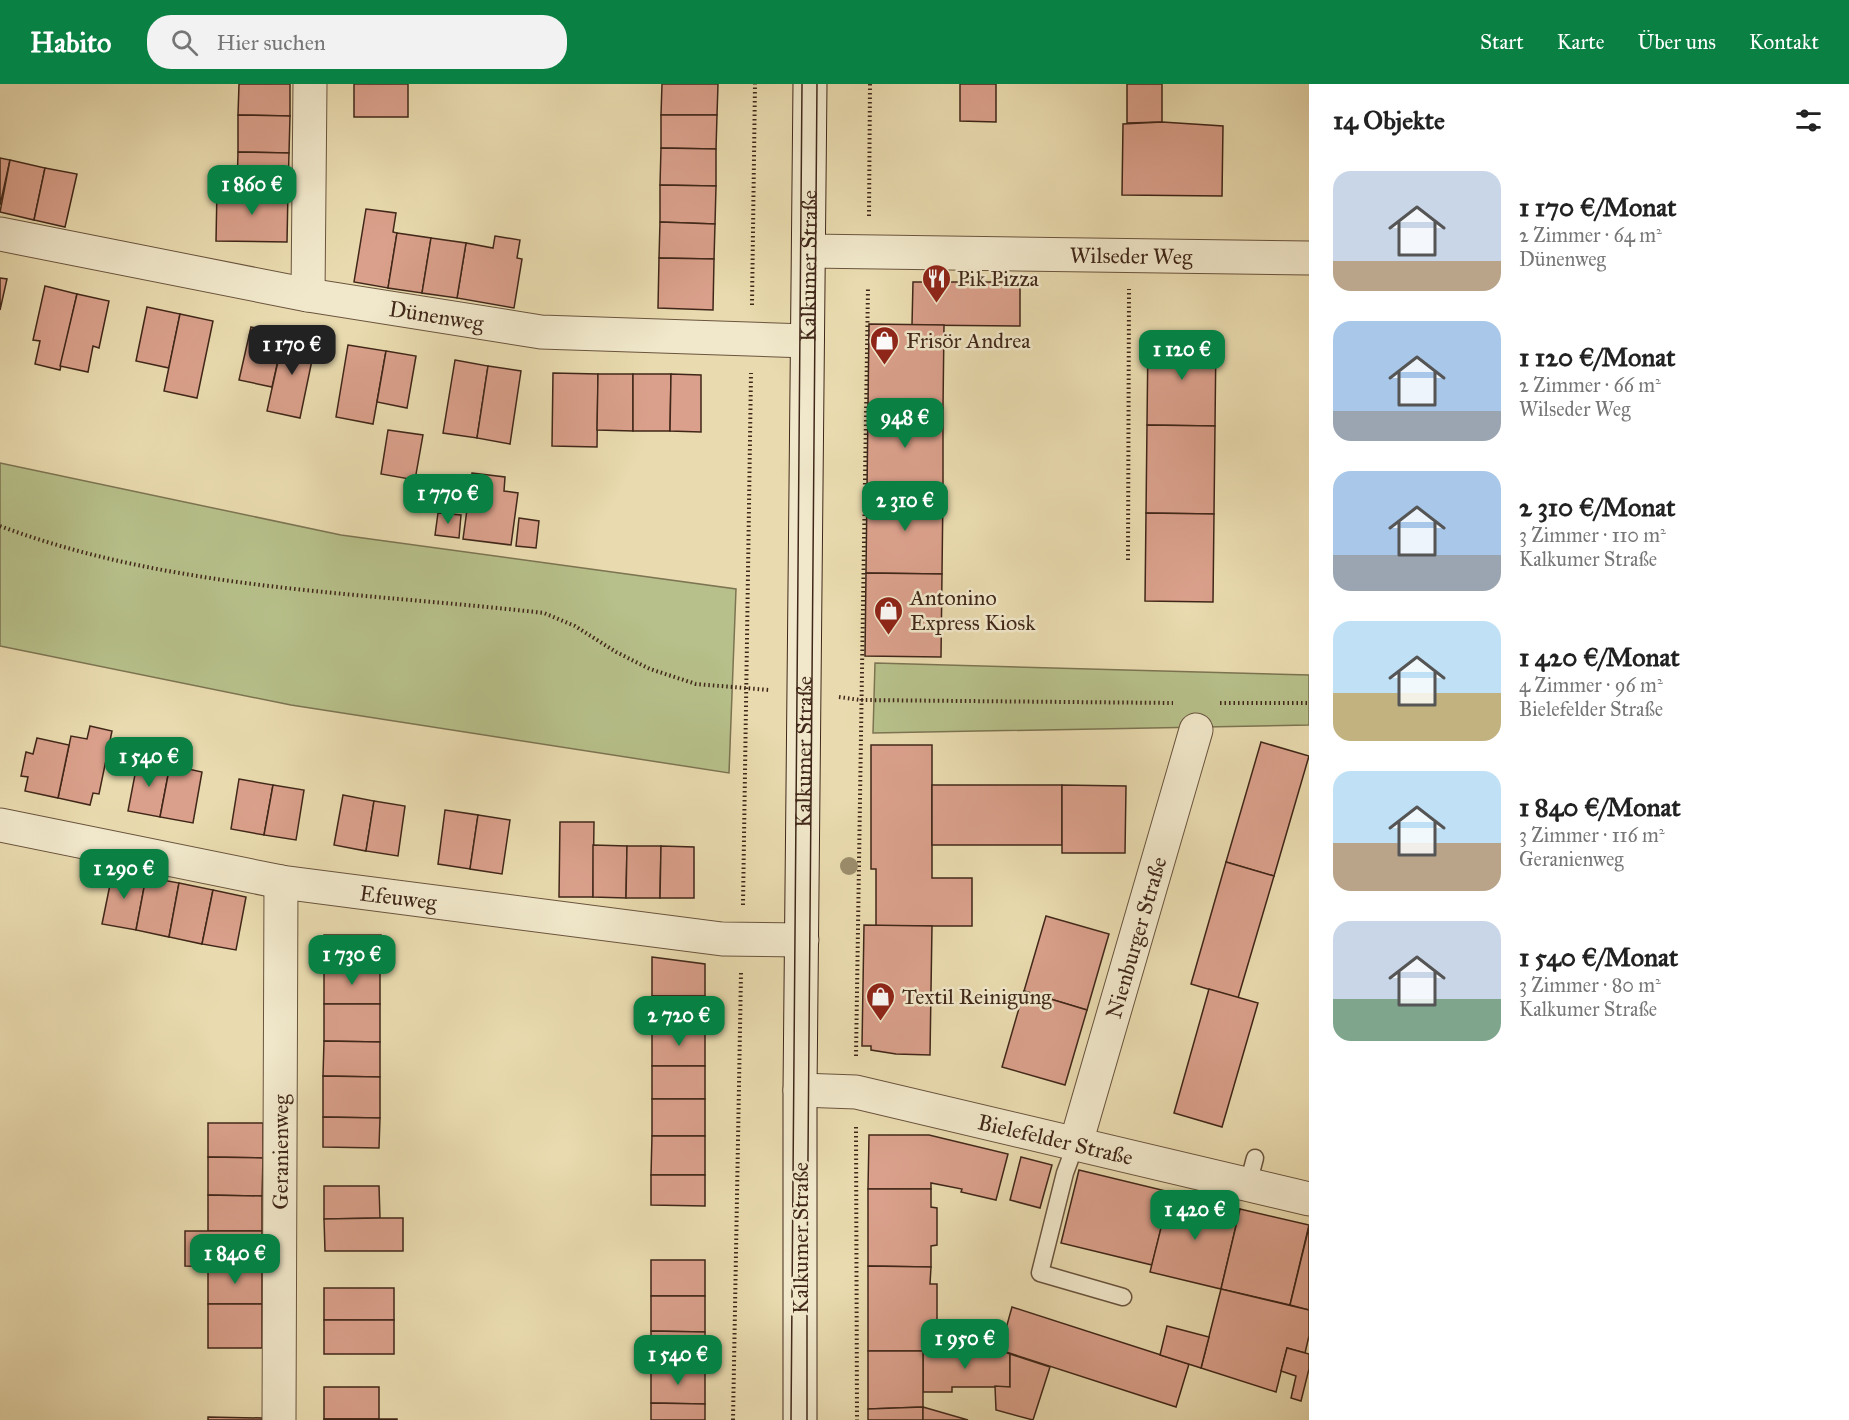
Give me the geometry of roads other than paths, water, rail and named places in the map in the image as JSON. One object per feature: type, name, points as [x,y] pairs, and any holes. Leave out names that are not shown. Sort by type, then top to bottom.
[{"type":"street","points":[[309,295],[310,84]]},
{"type":"street","name":"Kalkumer Straße","points":[[800,1420],[810,84]]},
{"type":"street","name":"Dünenweg","points":[[0,234],[309,295],[541,332],[807,341]]},
{"type":"street","name":"Wilseder Weg","points":[[809,251],[1309,257]]},
{"type":"street","name":"Nienburger Straße","points":[[1077,1143],[1196,730]]},
{"type":"street","name":"Efeuweg","points":[[0,825],[281,882],[742,940],[802,940]]},
{"type":"street","name":"Geranienweg","points":[[279,1420],[281,882]]},
{"type":"street","name":"Bielefelder Straße","points":[[801,1090],[856,1092],[1077,1143],[1251,1171],[1309,1199]]},
{"type":"lane","points":[[1077,1143],[1065,1173],[1040,1273],[1123,1297]]},
{"type":"tram line","points":[[791,1420],[802,84]]},
{"type":"tram line","points":[[807,1420],[817,84]]},
{"type":"place","name":"Pik Pizza","points":[[936,304]]},
{"type":"place","name":"Frisör Andrea","points":[[885,366]]},
{"type":"place","name":"Antonino Express Kiosk","points":[[889,636]]},
{"type":"place","name":"Textil Reinigung","points":[[881,1022]]}]
